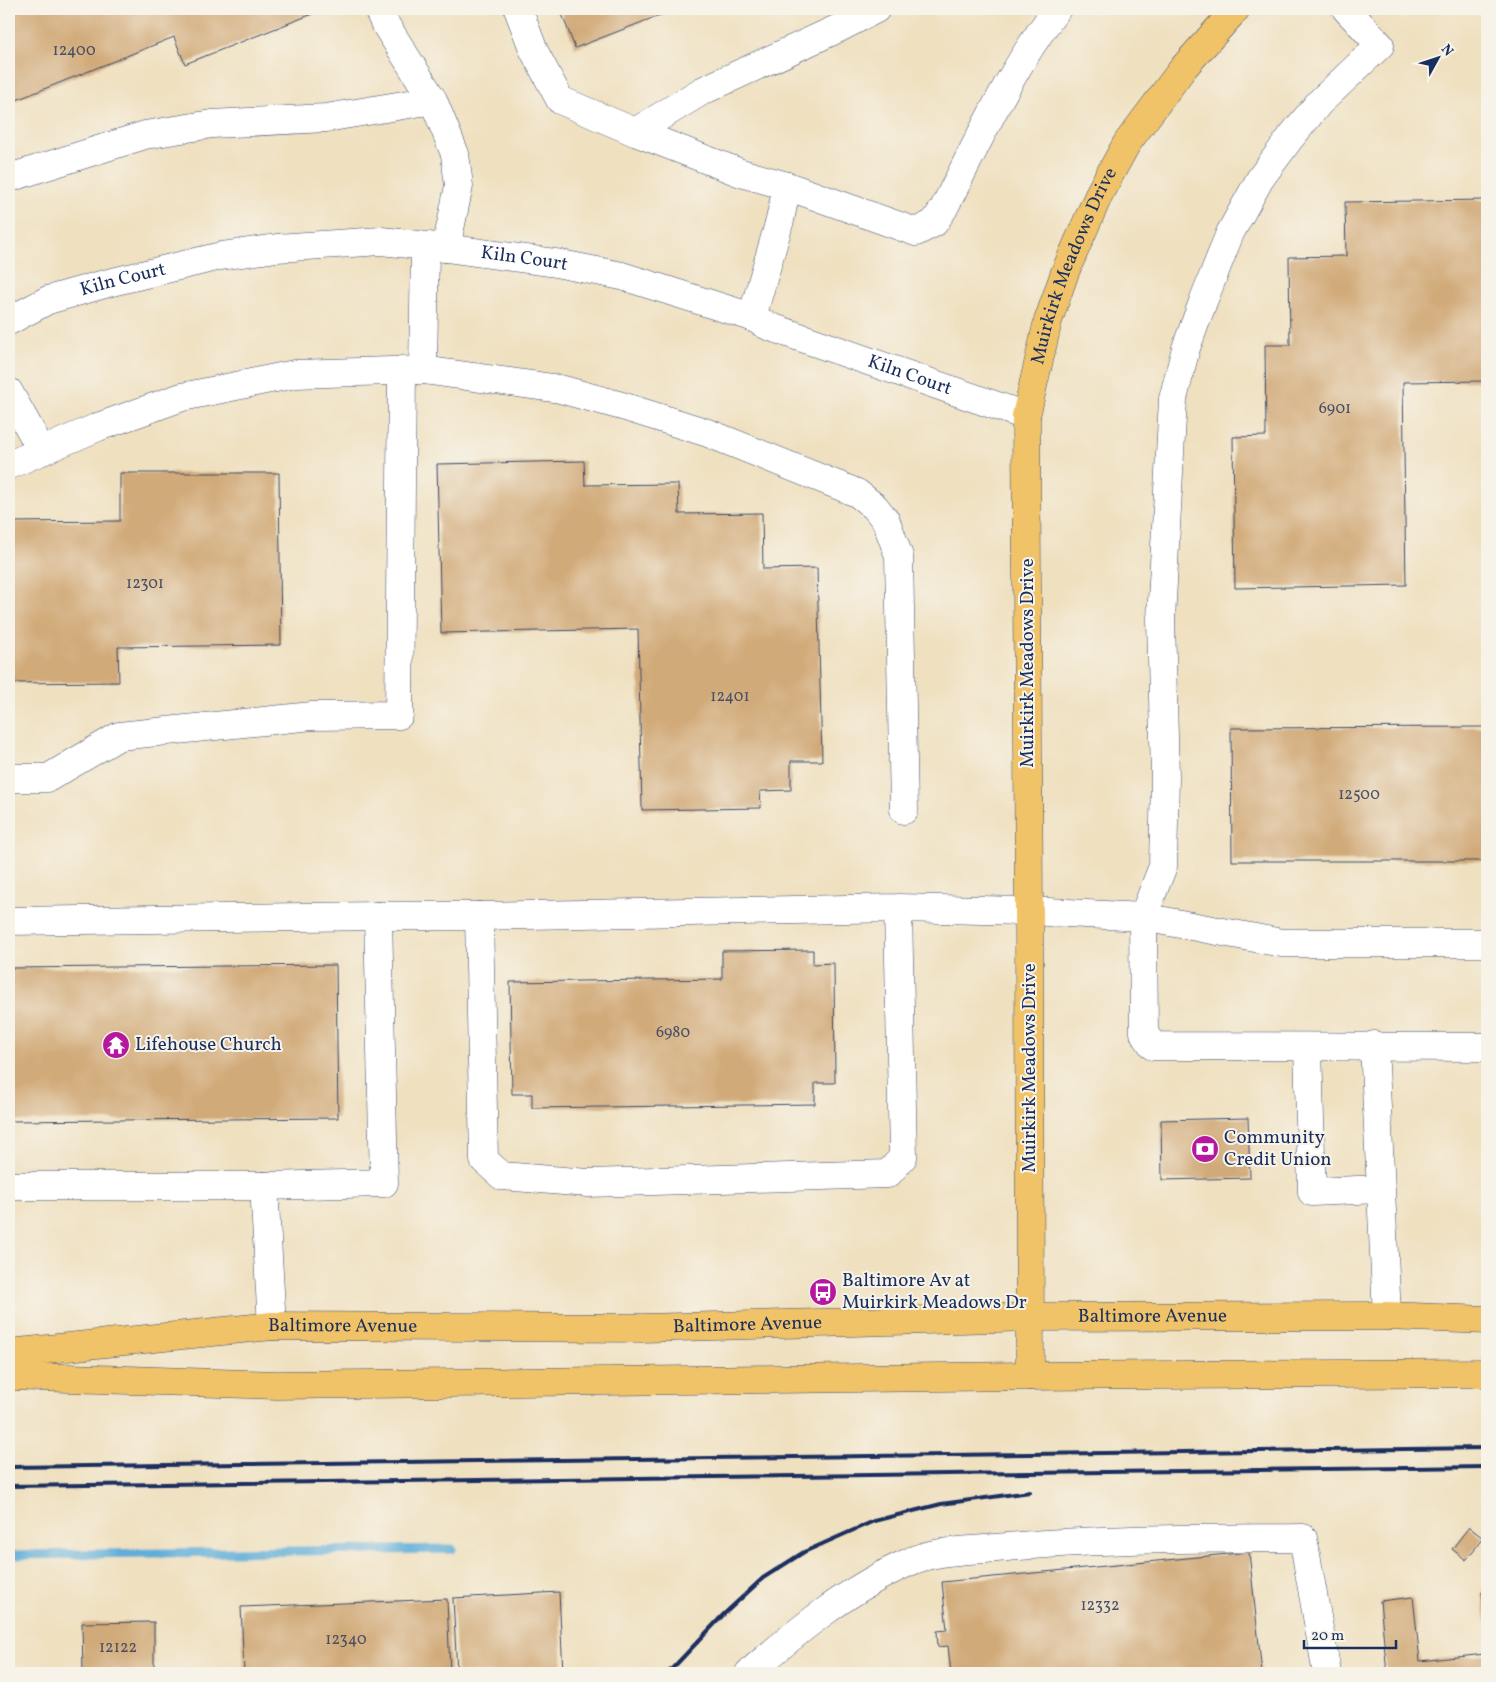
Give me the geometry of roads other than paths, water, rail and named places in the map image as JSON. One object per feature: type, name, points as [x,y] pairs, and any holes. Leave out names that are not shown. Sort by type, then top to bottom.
[{"type":"main road","name":"Muirkirk Meadows Drive","points":[[1030,1376],[1026,416],[1048,321],[1065,272],[1100,192],[1127,143],[1184,68],[1236,9]]},
{"type":"main road","name":"Baltimore Avenue","points":[[9,1353],[272,1326],[643,1328],[1031,1317],[1386,1316],[1487,1320]]},
{"type":"main road","points":[[9,1376],[276,1385],[1030,1376],[1487,1373]]},
{"type":"street","points":[[9,778],[48,778],[119,736],[312,716],[398,715],[413,370],[436,247],[459,186],[455,154],[433,100],[384,22],[378,9]]},
{"type":"street","points":[[518,9],[534,51],[560,100],[634,132],[741,174],[787,186],[916,232],[934,223],[944,208],[1010,79],[1038,34],[1057,9]]},
{"type":"street","points":[[634,132],[702,91],[876,9]]},
{"type":"street","points":[[1346,9],[1380,45],[1319,103],[1260,179],[1230,233],[1186,348],[1173,398],[1160,619],[1165,777],[1163,866],[1143,916],[1144,1033],[1153,1046],[1374,1045],[1487,1047]]},
{"type":"street","points":[[9,178],[145,135],[212,124],[326,118],[433,100]]},
{"type":"street","points":[[752,317],[780,220],[787,186]]},
{"type":"street","name":"Kiln Court","points":[[9,321],[48,300],[108,283],[221,256],[277,248],[381,241],[556,263],[622,276],[752,317],[768,326],[1026,416]]},
{"type":"street","points":[[9,465],[98,427],[182,397],[295,374],[413,370],[560,389],[708,433],[857,493],[875,507],[886,521],[899,556],[904,810]]},
{"type":"street","points":[[9,392],[42,451]]},
{"type":"street","points":[[9,922],[898,908],[1143,916],[1282,944],[1487,943]]},
{"type":"street","points":[[479,916],[484,1160],[502,1176],[588,1183],[888,1174],[903,1157],[898,908]]},
{"type":"street","points":[[9,1186],[264,1186],[384,1183],[378,916]]},
{"type":"street","points":[[1374,1045],[1386,1316]]},
{"type":"street","points":[[1308,1046],[1312,1192],[1380,1189]]},
{"type":"street","points":[[264,1186],[272,1326]]},
{"type":"street","points":[[748,1673],[782,1644],[864,1585],[908,1562],[934,1554],[1056,1542],[1303,1538],[1327,1673]]},
{"type":"waterway","points":[[9,1555],[452,1549]]},
{"type":"railway","points":[[9,1467],[1487,1448]]},
{"type":"railway","points":[[9,1486],[1487,1467]]},
{"type":"railway","points":[[668,1673],[723,1615],[763,1578],[804,1552],[874,1521],[941,1504],[1030,1492]]},
{"type":"place","name":"Lifehouse Church","points":[[116,1045]]},
{"type":"place","name":"Community Credit Union","points":[[1205,1149]]},
{"type":"place","name":"Baltimore Av at Muirkirk Meadows Dr","points":[[823,1292]]}]
